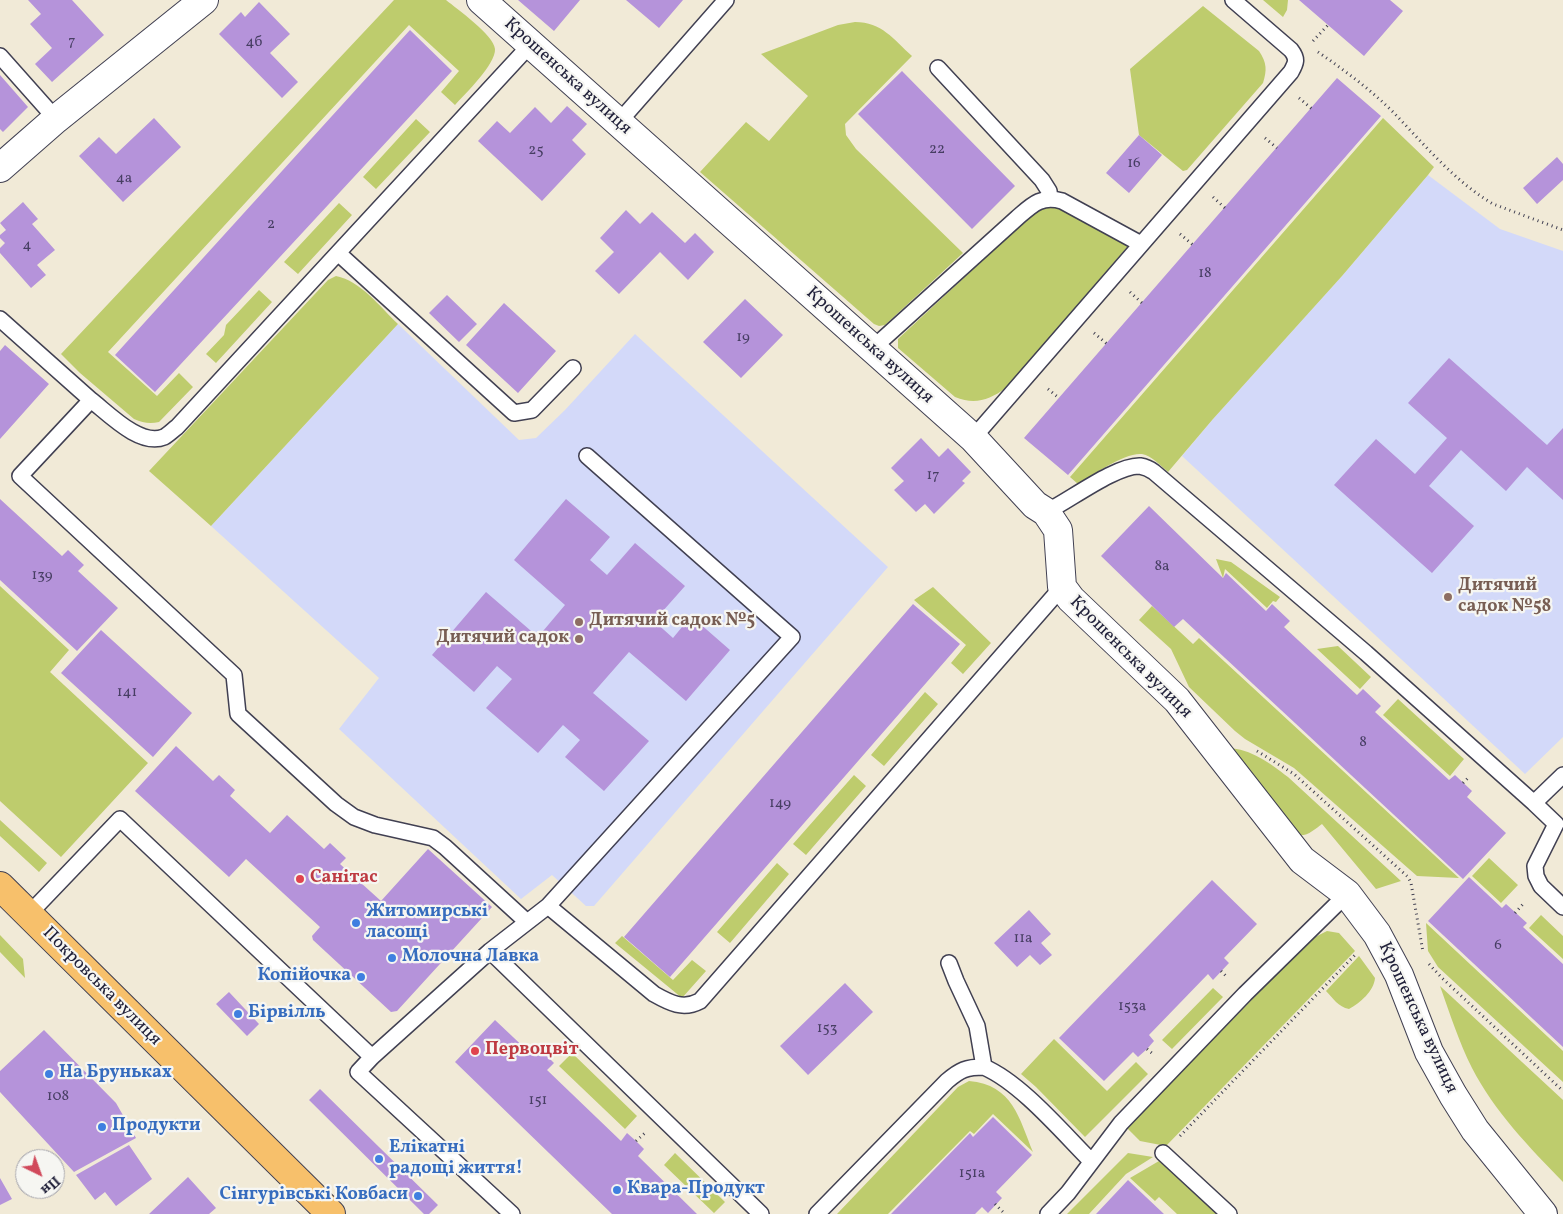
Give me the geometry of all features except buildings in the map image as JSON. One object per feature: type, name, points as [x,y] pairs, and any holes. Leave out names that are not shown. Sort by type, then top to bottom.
[{"type":"highway","name":"Покровська вулиця","points":[[0,886],[330,1214]]},
{"type":"street","points":[[0,168],[56,119],[204,0]]},
{"type":"street","name":"Крошенська вулиця","points":[[480,0],[973,438],[1035,505],[1046,512],[1058,530],[1062,587],[1071,599],[1177,700],[1302,860],[1347,894],[1377,934],[1399,975],[1429,1052],[1453,1095],[1475,1130],[1543,1214]]},
{"type":"lane","points":[[618,123],[726,0]]},
{"type":"lane","points":[[973,438],[1296,64],[1295,56],[1291,50],[1233,0]]},
{"type":"lane","points":[[0,319],[91,400],[130,430],[143,437],[153,439],[163,437],[177,427],[531,44]]},
{"type":"lane","points":[[0,56],[56,119]]},
{"type":"lane","points":[[938,68],[1042,180],[1050,198]]},
{"type":"lane","points":[[873,348],[1033,204],[1044,199],[1050,198],[1062,201],[1141,244]]},
{"type":"lane","points":[[338,253],[514,413],[532,410],[573,368]]},
{"type":"lane","points":[[91,400],[20,476],[234,675],[238,714],[336,804],[354,816],[375,825],[433,838],[528,922]]},
{"type":"lane","points":[[512,1214],[358,1072],[372,1056],[490,951],[548,906],[792,636],[587,456]]},
{"type":"lane","points":[[1046,512],[1060,506],[1087,487],[1121,471],[1138,466],[1147,467],[1154,472],[1366,653],[1556,824],[1535,866],[1536,876],[1541,886],[1563,907]]},
{"type":"lane","points":[[548,906],[654,994],[668,1002],[681,1006],[691,1005],[700,1001],[1062,587]]},
{"type":"lane","points":[[1534,803],[1563,776]]},
{"type":"lane","points":[[29,914],[120,819],[372,1056]]},
{"type":"lane","points":[[1048,1214],[1068,1193],[1121,1123],[1245,994],[1347,894]]},
{"type":"lane","points":[[490,951],[761,1214]]},
{"type":"lane","points":[[950,963],[956,981],[977,1026],[984,1067]]},
{"type":"lane","points":[[817,1214],[947,1081],[959,1071],[972,1067],[984,1067],[998,1073],[1091,1161]]},
{"type":"lane","points":[[1163,1153],[1229,1214]]},
{"type":"path","points":[[1317,51],[1347,72],[1391,110],[1441,163],[1483,198],[1493,204],[1563,230]]},
{"type":"path","points":[[1254,749],[1294,774],[1408,877],[1411,883],[1423,953]]},
{"type":"path","points":[[1163,1153],[1377,934]]},
{"type":"path","points":[[1427,962],[1563,1091]]},
{"type":"path","points":[[995,1204],[1005,1214]]},
{"type":"shaded area","name":"Дитячий садок №58","points":[[1428,175],[1500,229],[1563,251],[1563,737],[1525,774],[1182,456],[1342,276]]},
{"type":"shaded area","name":"Дитячий садок №5","points":[[398,324],[519,440],[536,438],[565,410],[635,334],[888,567],[594,906],[586,906],[552,875],[521,899],[339,729],[379,678],[211,526]]},
{"type":"green space","points":[[394,0],[446,0],[482,30],[493,43],[495,49],[491,63],[455,105],[441,92],[459,71],[409,25],[108,352],[157,396],[179,373],[193,387],[159,422],[147,423],[134,419],[80,373],[61,354]]},
{"type":"green space","points":[[1263,0],[1288,0],[1287,10],[1283,17]]},
{"type":"green space","points":[[1203,6],[1259,51],[1266,67],[1263,83],[1187,170],[1183,171],[1139,135],[1130,69]]},
{"type":"green space","points":[[855,22],[880,28],[912,56],[845,124],[846,135],[856,149],[963,253],[885,325],[879,326],[874,324],[700,172],[746,122],[769,141],[808,96],[761,54],[838,25]]},
{"type":"green space","points":[[1383,118],[1434,167],[1428,175],[1342,276],[1213,419],[1168,472],[1149,457],[1135,454],[1118,460],[1078,484],[1070,477]]},
{"type":"green space","points":[[416,119],[430,132],[376,189],[363,177]]},
{"type":"green space","points":[[339,203],[352,215],[298,274],[284,262]]},
{"type":"green space","points":[[1048,206],[1058,206],[1129,245],[1006,388],[994,396],[982,400],[969,401],[955,397],[898,348],[898,339],[1024,222],[1039,210]]},
{"type":"green space","points":[[336,276],[354,283],[362,289],[398,324],[211,526],[149,471],[328,280]]},
{"type":"green space","points":[[259,290],[272,302],[216,363],[206,354],[224,335],[226,325]]},
{"type":"green space","points":[[1216,559],[1231,562],[1280,597],[1267,608],[1225,569],[1223,578]]},
{"type":"green space","points":[[0,586],[69,650],[50,672],[148,763],[61,857],[0,801]]},
{"type":"green space","points":[[933,587],[991,643],[963,674],[951,663],[966,645],[914,600]]},
{"type":"green space","points":[[1152,606],[1193,644],[1199,638],[1459,878],[1417,876],[1294,768],[1235,731],[1189,687],[1171,649],[1139,620]]},
{"type":"green space","points":[[1338,646],[1371,677],[1360,689],[1317,649]]},
{"type":"green space","points":[[925,692],[938,704],[884,766],[871,755]]},
{"type":"green space","points":[[1398,699],[1464,759],[1450,776],[1383,715]]},
{"type":"green space","points":[[1228,748],[1252,754],[1288,777],[1401,881],[1376,889],[1322,824],[1308,834],[1298,835]]},
{"type":"green space","points":[[854,775],[866,786],[806,855],[793,844]]},
{"type":"green space","points":[[0,820],[47,863],[39,872],[0,836]]},
{"type":"green space","points":[[1489,858],[1518,885],[1501,903],[1472,876]]},
{"type":"green space","points":[[777,863],[789,874],[730,943],[717,932]]},
{"type":"green space","points":[[1541,915],[1563,936],[1563,959],[1529,928]]},
{"type":"green space","points":[[1426,923],[1563,1051],[1563,1082],[1438,967],[1428,951]]},
{"type":"green space","points":[[1327,931],[1339,933],[1355,951],[1166,1146],[1140,1141],[1127,1128],[1300,950],[1315,937]]},
{"type":"green space","points":[[0,935],[23,959],[25,978],[0,952]]},
{"type":"green space","points":[[622,936],[673,980],[692,960],[706,971],[682,998],[615,943]]},
{"type":"green space","points":[[1359,956],[1375,978],[1366,996],[1349,1009],[1339,1004],[1326,991]]},
{"type":"green space","points":[[1440,986],[1563,1100],[1563,1182],[1513,1128],[1481,1084],[1463,1048]]},
{"type":"green space","points":[[1213,988],[1223,997],[1172,1049],[1162,1040]]},
{"type":"green space","points":[[1054,1039],[1107,1091],[1136,1062],[1148,1074],[1085,1137],[1021,1074]]},
{"type":"green space","points":[[572,1053],[637,1116],[625,1129],[559,1066]]},
{"type":"green space","points":[[969,1081],[996,1089],[1005,1096],[1018,1116],[1033,1152],[993,1114],[974,1134],[970,1131],[888,1214],[837,1214],[958,1087]]},
{"type":"green space","points":[[675,1153],[725,1202],[714,1213],[664,1165]]},
{"type":"green space","points":[[1128,1153],[1153,1157],[1126,1174],[1089,1214],[1067,1214]]},
{"type":"green space","points":[[1159,1161],[1217,1214],[1177,1214],[1159,1197],[1155,1201],[1130,1178]]},
{"type":"place","name":"Дитячий садок №58","points":[[1448,597]]},
{"type":"place","name":"Дитячий садок №5","points":[[579,622]]},
{"type":"place","name":"Дитячий садок","points":[[579,639]]},
{"type":"place","name":"Санітас","points":[[300,879]]},
{"type":"place","name":"Житомирські ласощі","points":[[356,923]]},
{"type":"place","name":"Молочна Лавка","points":[[392,958]]},
{"type":"place","name":"Копійочка","points":[[361,977]]},
{"type":"place","name":"Бірвілль","points":[[238,1014]]},
{"type":"place","name":"Первоцвіт","points":[[475,1051]]},
{"type":"place","name":"На Бруньках","points":[[49,1074]]},
{"type":"place","name":"Продукти","points":[[102,1127]]},
{"type":"place","name":"Елікатні радощі життя!","points":[[379,1159]]},
{"type":"place","name":"Квара-Продукт","points":[[617,1190]]},
{"type":"place","name":"Сінгурівські Ковбаси","points":[[418,1196]]}]
